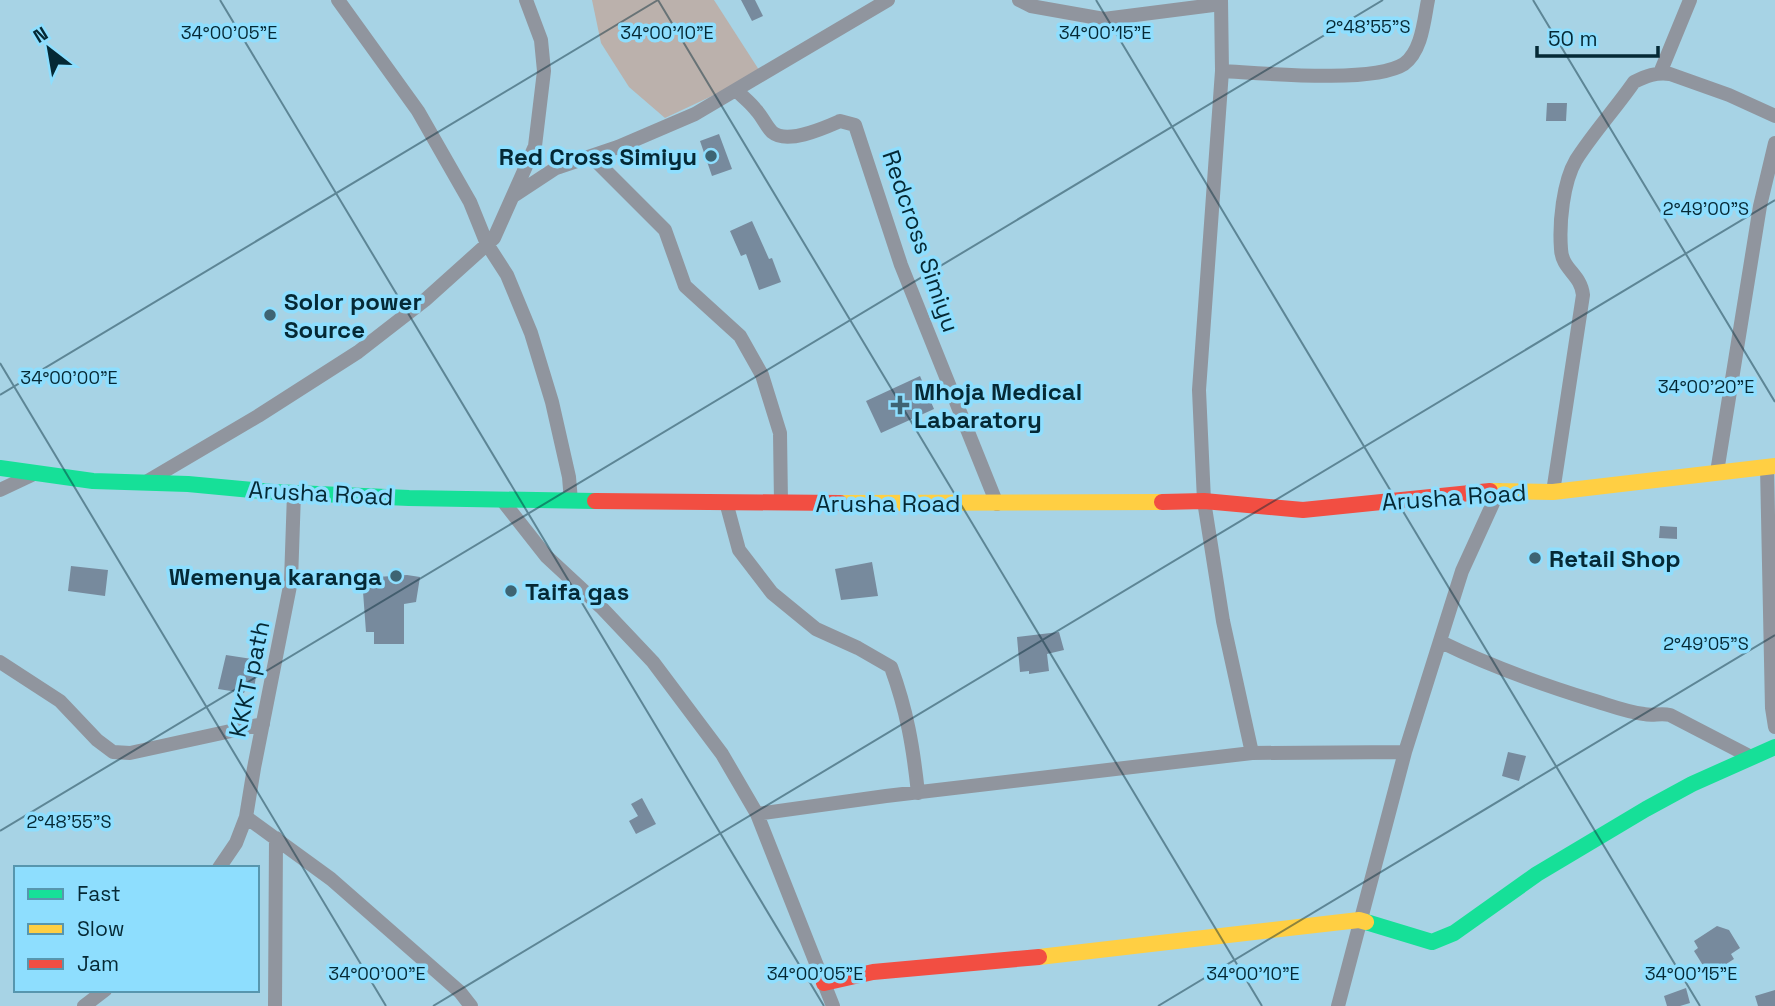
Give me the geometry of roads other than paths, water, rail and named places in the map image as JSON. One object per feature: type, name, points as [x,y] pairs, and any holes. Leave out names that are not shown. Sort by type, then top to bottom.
[{"type":"main road","name":"Arusha Road","points":[[0,468],[93,481],[146,482],[294,493],[502,500],[997,504],[1204,501],[1303,510],[1499,490],[1553,492],[1771,467]]},
{"type":"main road","points":[[824,983],[873,972],[1071,954],[1359,920],[1432,942],[1446,938],[1537,874],[1608,831],[1692,784],[1775,747]]},
{"type":"street","points":[[338,0],[418,110],[470,202],[487,244],[507,275],[531,333],[552,402],[569,477],[571,501]]},
{"type":"street","points":[[513,196],[556,168],[592,157],[695,114],[888,0]]},
{"type":"street","points":[[1222,71],[1340,76],[1380,72],[1404,64],[1418,46],[1428,0]]},
{"type":"street","points":[[1660,73],[1690,0]]},
{"type":"street","points":[[146,482],[258,416],[358,352],[425,300],[494,238],[536,146],[544,71],[541,40],[526,1]]},
{"type":"street","points":[[1025,3],[1104,19],[1221,2],[1222,71],[1199,390],[1204,501],[1223,621],[1252,753]]},
{"type":"street","points":[[1553,492],[1583,295],[1582,283],[1565,266],[1560,251],[1564,191],[1575,161],[1634,82],[1646,76],[1670,74],[1729,95],[1775,116]]},
{"type":"street","name":"Redcross Simiyu","points":[[737,91],[756,110],[772,132],[780,136],[787,138],[820,130],[840,121],[855,125],[901,265],[997,504]]},
{"type":"street","points":[[1717,472],[1760,206],[1775,143]]},
{"type":"street","points":[[592,157],[665,230],[685,286],[740,336],[762,375],[780,433],[781,503]]},
{"type":"street","points":[[1771,467],[1772,708],[1775,727]]},
{"type":"street","points":[[0,490],[36,473]]},
{"type":"street","points":[[1338,1006],[1405,752],[1462,571],[1499,490]]},
{"type":"street","name":"KKKT path","points":[[220,866],[236,843],[246,817],[291,581],[294,493]]},
{"type":"street","points":[[502,500],[545,556],[601,607],[653,662],[722,754],[757,814],[833,1006]]},
{"type":"street","points":[[726,502],[739,550],[772,593],[816,629],[891,667],[904,702],[912,737],[918,793]]},
{"type":"street","points":[[1441,642],[1488,665],[1548,687],[1625,711],[1670,715],[1751,757]]},
{"type":"street","points":[[0,662],[60,701],[97,740],[113,752],[130,753],[263,724]]},
{"type":"street","points":[[757,814],[835,802],[1252,753],[1405,752]]},
{"type":"street","points":[[246,817],[331,878],[460,992],[471,1006]]},
{"type":"street","points":[[275,1006],[276,838]]},
{"type":"street","points":[[84,1006],[102,992]]},
{"type":"place","name":"Red Cross Simiyu","points":[[711,156]]},
{"type":"place","name":"Solor power Source","points":[[270,315]]},
{"type":"place","name":"Mhoja Medical Labaratory","points":[[900,405]]},
{"type":"place","name":"Retail Shop","points":[[1535,558]]},
{"type":"place","name":"Wemenya karanga","points":[[396,576]]},
{"type":"place","name":"Taifa gas","points":[[511,591]]}]
